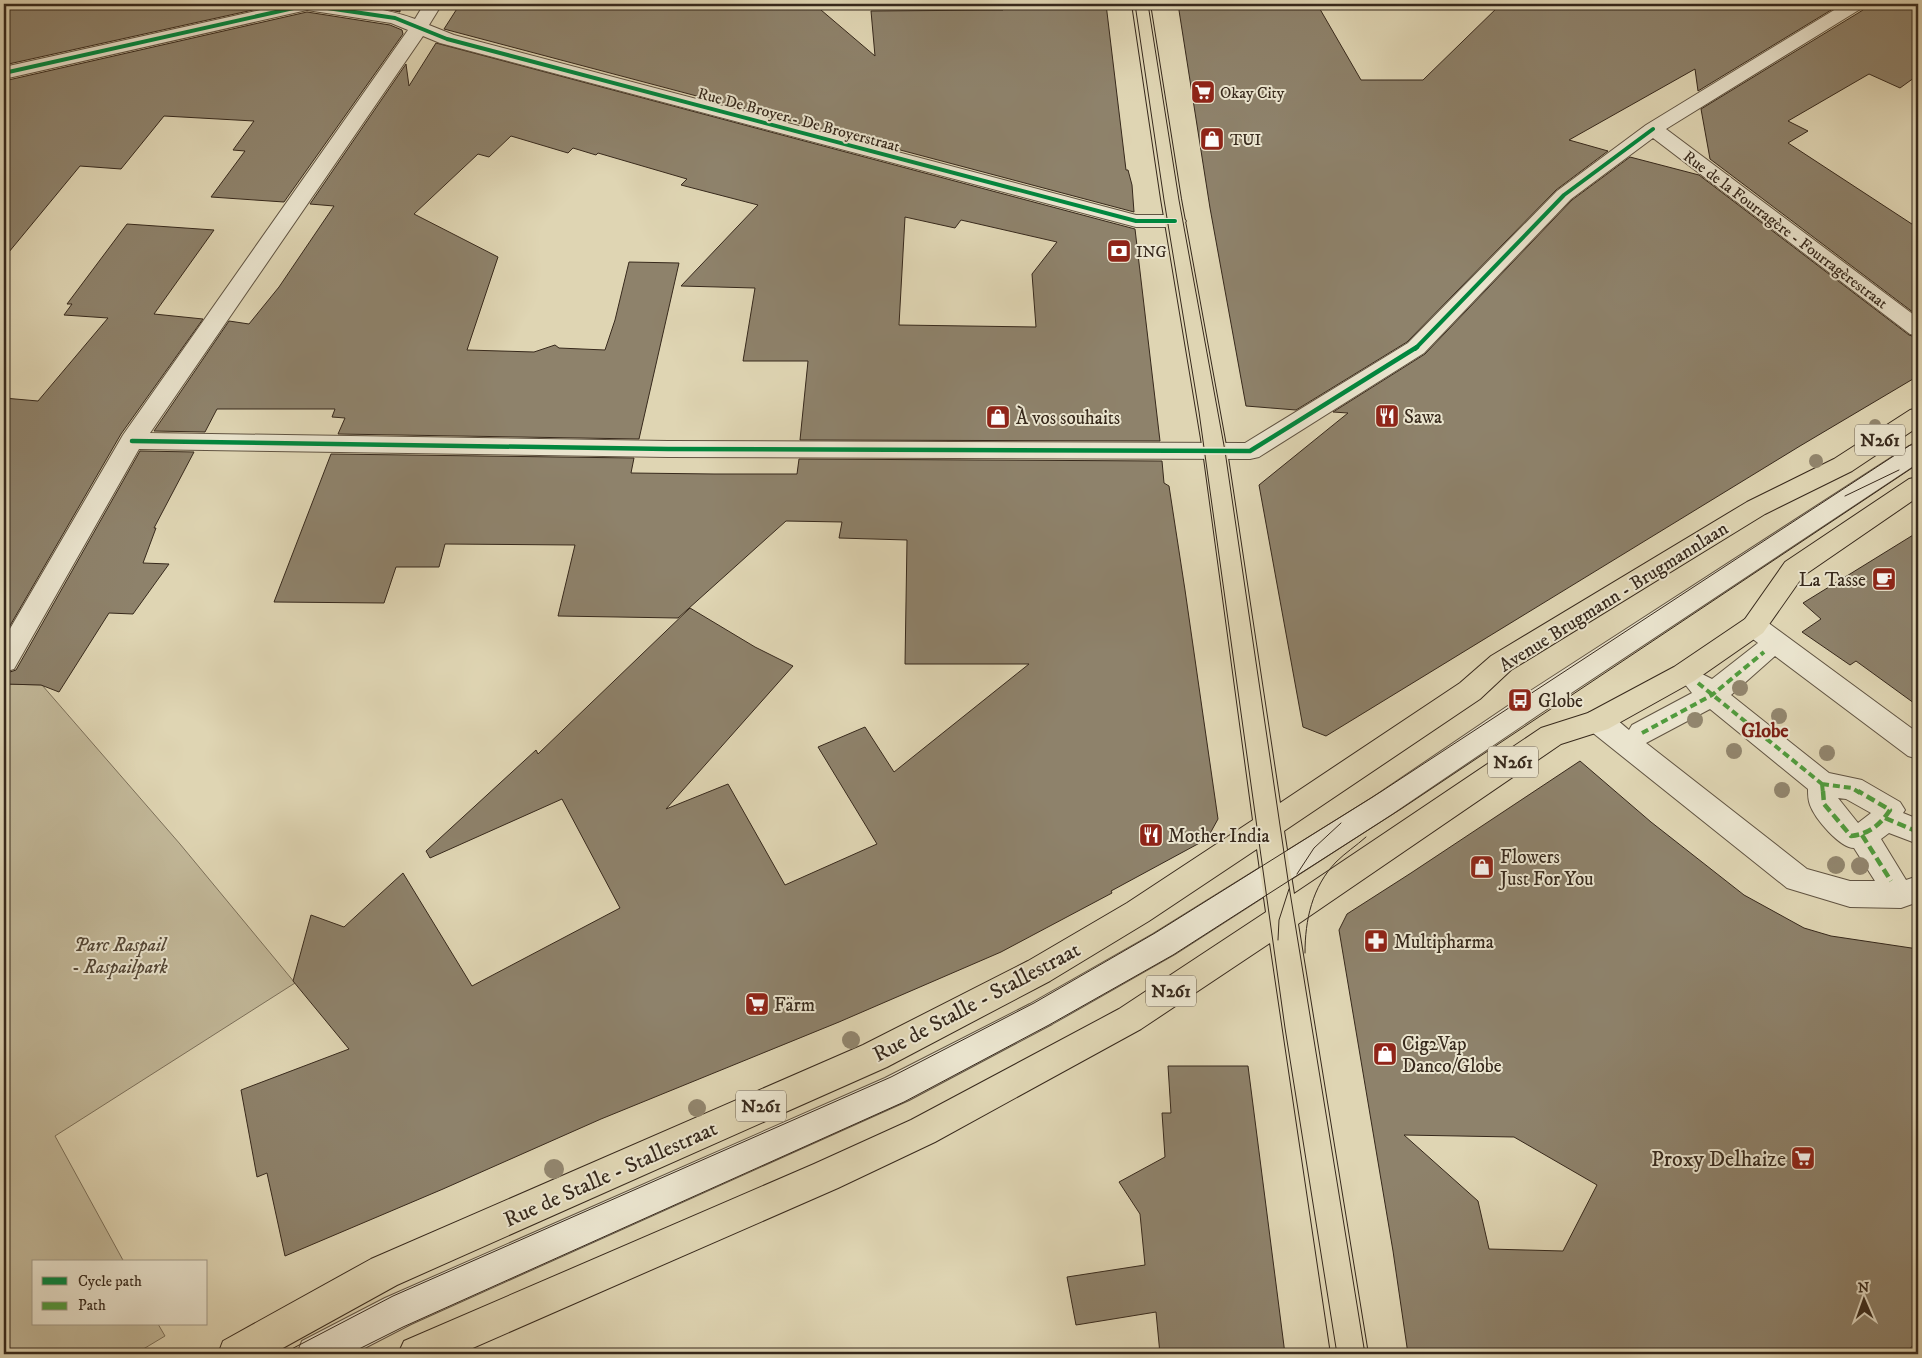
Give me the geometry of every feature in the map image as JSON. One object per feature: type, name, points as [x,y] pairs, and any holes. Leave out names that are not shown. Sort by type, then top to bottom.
[{"type":"main road","points":[[1141,4],[1175,221],[1215,451],[1268,826],[1350,1354]]},
{"type":"main road","name":"Avenue Brugmann - Brugmannlaan","points":[[1268,826],[1470,691],[1501,663],[1598,606],[1756,508],[1842,465],[1918,416]]},
{"type":"main road","name":"N261","points":[[417,1354],[826,1176],[923,1130],[1130,1018],[1412,832],[1551,736],[1598,721],[1684,674],[1759,639],[1794,569],[1918,485]]},
{"type":"main road","name":"Rue de Stalle - Stallestraat","points":[[236,1354],[384,1272],[883,1051],[1039,971],[1138,912],[1268,826]]},
{"type":"street","points":[[4,662],[132,441],[406,49],[432,4]]},
{"type":"street","points":[[132,441],[678,449],[1250,451],[1416,348],[1564,195],[1653,129],[1856,4]]},
{"type":"street","name":"Rue De Broyer - De Broyerstraat","points":[[4,73],[307,5],[395,18],[447,39],[1136,221],[1175,221]]},
{"type":"street","name":"Rue de la Fourragère - Fourragèrestraat","points":[[1653,129],[1918,329]]},
{"type":"street","points":[[1276,873],[1382,806],[1528,707],[1918,452]]},
{"type":"street","points":[[1642,733],[1705,689],[1759,639],[1918,748]]},
{"type":"street","points":[[1705,689],[1822,784],[1852,788],[1890,810],[1886,818],[1876,827],[1862,835],[1851,836],[1824,804],[1822,784]]},
{"type":"street","points":[[1598,721],[1798,880],[1850,894],[1901,895],[1905,885],[1862,835]]},
{"type":"street","points":[[1886,818],[1918,832]]},
{"type":"street","name":"Rue de Stalle - Stallestraat","points":[[315,1354],[398,1312],[897,1089],[1049,1010],[1164,944],[1276,873]]},
{"type":"green space","name":"Parc Raspail - Raspailpark","points":[[6,684],[42,685],[180,844],[295,983],[55,1136],[123,1260],[32,1260],[32,1326],[159,1326],[165,1336],[135,1354],[4,1354],[4,688]]},
{"type":"building","points":[[4,4],[280,4],[4,65]]},
{"type":"building","points":[[349,4],[400,4],[400,12],[369,6]]},
{"type":"building","points":[[460,4],[814,4],[875,56],[871,11],[1003,10],[1003,4],[1106,4],[1126,170],[1128,170],[1132,185],[1134,212],[444,29]]},
{"type":"building","points":[[1178,4],[1317,4],[1361,80],[1423,80],[1501,4],[1841,4],[1698,91],[1695,69],[1569,140],[1608,151],[1556,190],[1407,342],[1296,410],[1246,406],[1210,208]]},
{"type":"building","points":[[1867,4],[1918,4],[1918,75],[1900,88],[1869,74],[1788,121],[1808,131],[1788,143],[1918,228],[1918,316],[1710,159],[1701,109],[1863,10]]},
{"type":"building","points":[[307,12],[390,25],[402,30],[403,34],[284,202],[211,197],[245,151],[233,150],[254,121],[164,116],[121,169],[80,166],[4,258],[4,81]]},
{"type":"building","points":[[436,43],[1135,229],[1160,441],[800,440],[808,361],[743,361],[755,288],[681,286],[758,205],[681,185],[687,179],[598,153],[596,155],[573,148],[568,153],[511,136],[489,157],[478,154],[414,214],[498,257],[467,350],[534,352],[555,345],[559,348],[605,350],[615,320],[629,262],[679,263],[639,439],[338,434],[345,418],[332,417],[335,409],[217,409],[205,432],[154,431],[229,321],[249,324],[279,287],[334,206],[310,204],[406,64],[409,86]],"holes":[[[905,217],[955,228],[961,220],[1057,242],[1032,274],[1036,327],[899,325]]]},
{"type":"building","points":[[1630,157],[1699,175],[1909,335],[1918,338],[1918,376],[1800,446],[1326,736],[1303,727],[1259,485],[1348,413],[1333,412],[1425,354],[1572,200]]},
{"type":"building","points":[[127,224],[214,230],[154,314],[203,319],[121,434],[4,636],[4,398],[38,401],[108,318],[64,315],[72,304],[67,304]]},
{"type":"building","points":[[140,451],[194,452],[154,528],[156,528],[143,563],[169,564],[133,614],[109,613],[59,692],[41,685],[4,684],[4,674],[16,670]]},
{"type":"building","points":[[331,454],[634,458],[631,473],[714,474],[797,474],[799,459],[1162,461],[1164,483],[1169,486],[1218,819],[1207,839],[1111,891],[1112,893],[1001,952],[839,1022],[601,1119],[285,1256],[267,1173],[257,1177],[241,1090],[349,1049],[293,981],[311,915],[344,927],[403,873],[472,986],[620,908],[562,799],[430,858],[426,851],[536,750],[538,754],[690,608],[755,647],[793,666],[666,809],[728,784],[785,885],[877,844],[818,747],[865,727],[894,772],[1029,664],[905,664],[907,540],[839,538],[842,522],[786,521],[678,618],[558,616],[575,545],[445,544],[439,567],[396,567],[384,603],[274,602]]},
{"type":"building","points":[[1918,532],[1918,706],[1856,661],[1850,665],[1802,632],[1821,619],[1803,603]]},
{"type":"building","points":[[1580,761],[1651,822],[1744,895],[1804,928],[1831,936],[1918,949],[1918,1340],[1905,1354],[1408,1354],[1393,1251],[1339,930],[1347,914]],"holes":[[[1404,1135],[1514,1137],[1597,1185],[1563,1251],[1489,1249],[1478,1201]]]},
{"type":"building","points":[[1168,1066],[1248,1066],[1285,1354],[1160,1354],[1156,1312],[1076,1325],[1067,1277],[1145,1265],[1140,1214],[1119,1182],[1165,1157],[1162,1113],[1171,1113]]},
{"type":"tram line","points":[[1135,4],[1164,200],[1199,412],[1262,866]]},
{"type":"tram line","points":[[1148,4],[1179,200],[1225,451],[1284,852]]},
{"type":"tram line","points":[[1284,852],[1382,791],[1918,440]]},
{"type":"tram line","points":[[1288,881],[1401,809],[1918,464]]},
{"type":"tram line","points":[[1845,496],[1899,470]]},
{"type":"tram line","points":[[1297,874],[1314,848],[1341,823]]},
{"type":"tram line","points":[[1305,953],[1308,916],[1321,882],[1336,862],[1366,837]]},
{"type":"tram line","points":[[1262,866],[1284,852]]},
{"type":"tram line","points":[[1284,852],[1288,881]]},
{"type":"tram line","points":[[282,1354],[393,1296],[891,1077],[1034,1003],[1155,933],[1262,866]]},
{"type":"tram line","points":[[1262,866],[1266,895]]},
{"type":"tram line","points":[[1266,895],[1288,881]]},
{"type":"tram line","points":[[1288,881],[1365,1354]]},
{"type":"tram line","points":[[1278,940],[1279,920],[1289,889]]},
{"type":"tram line","points":[[349,1354],[403,1327],[904,1102],[1049,1025],[1173,955],[1266,895]]},
{"type":"tram line","points":[[1266,895],[1285,1028],[1337,1354]]},
{"type":"marked path","points":[[1642,733],[1712,695],[1764,652]]},
{"type":"marked path","points":[[1698,683],[1822,784],[1824,804],[1851,836],[1863,834],[1874,828],[1890,810],[1852,788],[1822,784]]},
{"type":"marked path","points":[[1885,818],[1918,832]]},
{"type":"marked path","points":[[1862,835],[1891,881]]},
{"type":"cycle path","points":[[4,73],[307,5],[395,18],[447,39],[1136,221],[1175,221]]},
{"type":"cycle path","points":[[132,441],[668,449],[1250,451],[1416,348],[1564,195],[1653,129]]},
{"type":"place","name":"Okay City","points":[[1203,92]]},
{"type":"place","name":"TUI","points":[[1212,139]]},
{"type":"place","name":"ING","points":[[1119,251]]},
{"type":"place","name":"Sawa","points":[[1387,416]]},
{"type":"place","name":"À vos souhaits","points":[[998,417]]},
{"type":"place","name":"La Tasse","points":[[1884,579]]},
{"type":"place","name":"Globe","points":[[1520,700]]},
{"type":"place","name":"Mother India","points":[[1151,835]]},
{"type":"place","name":"Flowers Just For You","points":[[1482,867]]},
{"type":"place","name":"Multipharma","points":[[1376,941]]},
{"type":"place","name":"Färm","points":[[757,1004]]},
{"type":"place","name":"Cig2Vap Danco/Globe","points":[[1385,1054]]},
{"type":"place","name":"Proxy Delhaize","points":[[1803,1158]]},
{"type":"district","name":"Globe","points":[[1765,730]]}]
